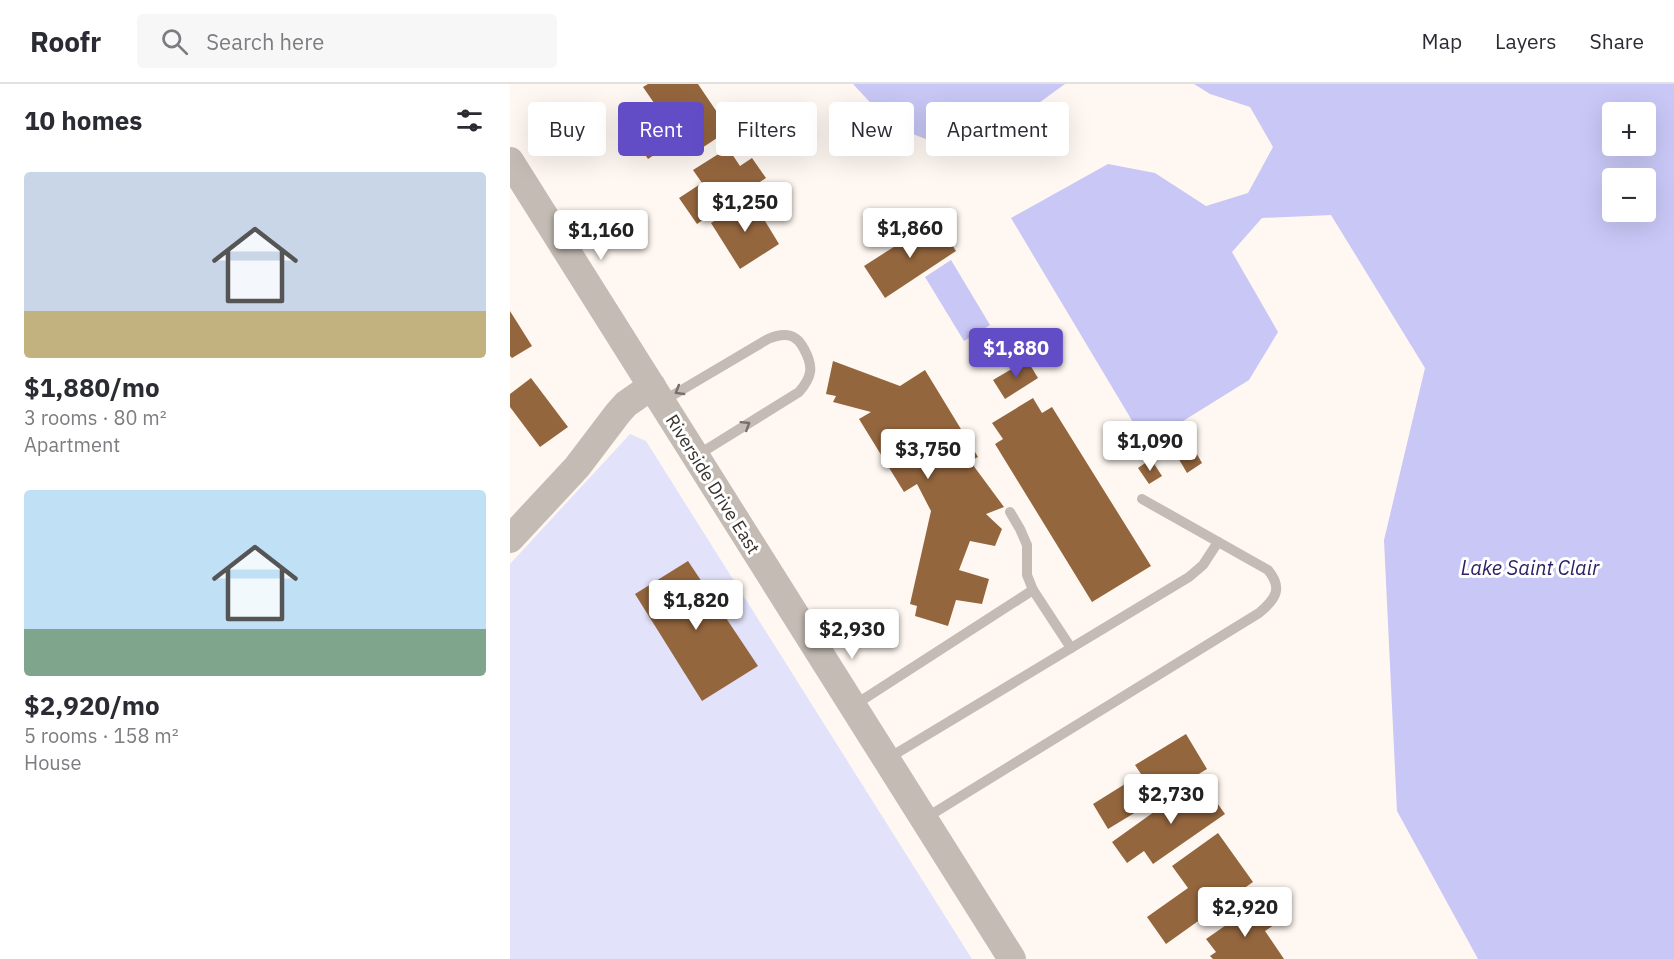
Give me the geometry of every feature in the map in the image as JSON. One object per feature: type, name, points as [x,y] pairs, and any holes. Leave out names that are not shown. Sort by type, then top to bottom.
[{"type":"street","name":"Riverside Drive East","points":[[510,161],[1012,959]]},
{"type":"street","points":[[510,539],[577,467],[626,404],[657,394]]},
{"type":"lane","points":[[657,394],[778,334],[794,336],[801,344],[811,360],[811,372],[807,383],[799,392],[696,456]]},
{"type":"lane","points":[[924,819],[1269,605],[1277,592],[1276,579],[1268,570],[1142,499]]},
{"type":"lane","points":[[1010,512],[1027,545],[1027,575],[1033,590],[1071,648]]},
{"type":"lane","points":[[887,759],[1189,577],[1203,565],[1218,542]]},
{"type":"lane","points":[[853,706],[1033,590]]},
{"type":"shaded area","points":[[630,434],[646,441],[972,959],[510,959],[510,564]]},
{"type":"water","points":[[853,84],[1065,84],[1040,102],[926,102],[926,139],[914,135],[914,102],[870,102]]},
{"type":"water","name":"Lake Saint Clair","points":[[1194,84],[1674,84],[1674,959],[1478,959],[1397,811],[1384,540],[1425,368],[1331,215],[1262,218],[1232,252],[1278,332],[1249,380],[1146,444],[1011,218],[1108,164],[1155,173],[1206,206],[1248,193],[1273,147],[1250,107],[1210,94]]},
{"type":"water","points":[[951,260],[990,325],[964,341],[925,277]]},
{"type":"building","points":[[648,84],[698,84],[716,111],[716,139],[704,147],[704,102],[653,102],[643,87]]},
{"type":"building","points":[[716,156],[733,156],[740,166],[752,158],[766,178],[697,224],[679,198],[702,183],[693,170]]},
{"type":"building","points":[[751,198],[779,244],[740,269],[711,223]]},
{"type":"building","points":[[936,220],[956,251],[885,298],[864,266]]},
{"type":"building","points":[[510,311],[532,346],[512,358],[510,356]]},
{"type":"building","points":[[1027,360],[1038,378],[1005,399],[993,380]]},
{"type":"building","points":[[833,361],[900,386],[925,370],[978,457],[970,461],[1004,507],[986,514],[1002,529],[995,546],[970,541],[959,570],[989,579],[982,604],[956,600],[948,626],[915,616],[917,606],[910,604],[931,511],[917,484],[904,492],[859,419],[871,412],[833,402],[836,396],[826,394]]},
{"type":"building","points":[[531,378],[568,427],[540,447],[510,407],[510,394]]},
{"type":"building","points":[[1033,398],[1042,413],[1052,407],[1151,566],[1092,602],[995,444],[1003,439],[992,423]]},
{"type":"building","points":[[1193,447],[1202,463],[1187,473],[1177,456]]},
{"type":"building","points":[[1151,459],[1162,476],[1149,484],[1138,468]]},
{"type":"building","points":[[688,561],[758,666],[702,701],[635,594]]},
{"type":"building","points":[[1186,734],[1207,769],[1108,829],[1093,804],[1141,774],[1135,765]]},
{"type":"building","points":[[1200,779],[1225,814],[1153,864],[1144,851],[1127,863],[1112,842]]},
{"type":"building","points":[[1218,833],[1253,882],[1166,944],[1147,917],[1188,888],[1172,866]]},
{"type":"building","points":[[1258,903],[1274,925],[1265,931],[1284,959],[1213,959],[1210,956],[1216,952],[1206,939]]}]
